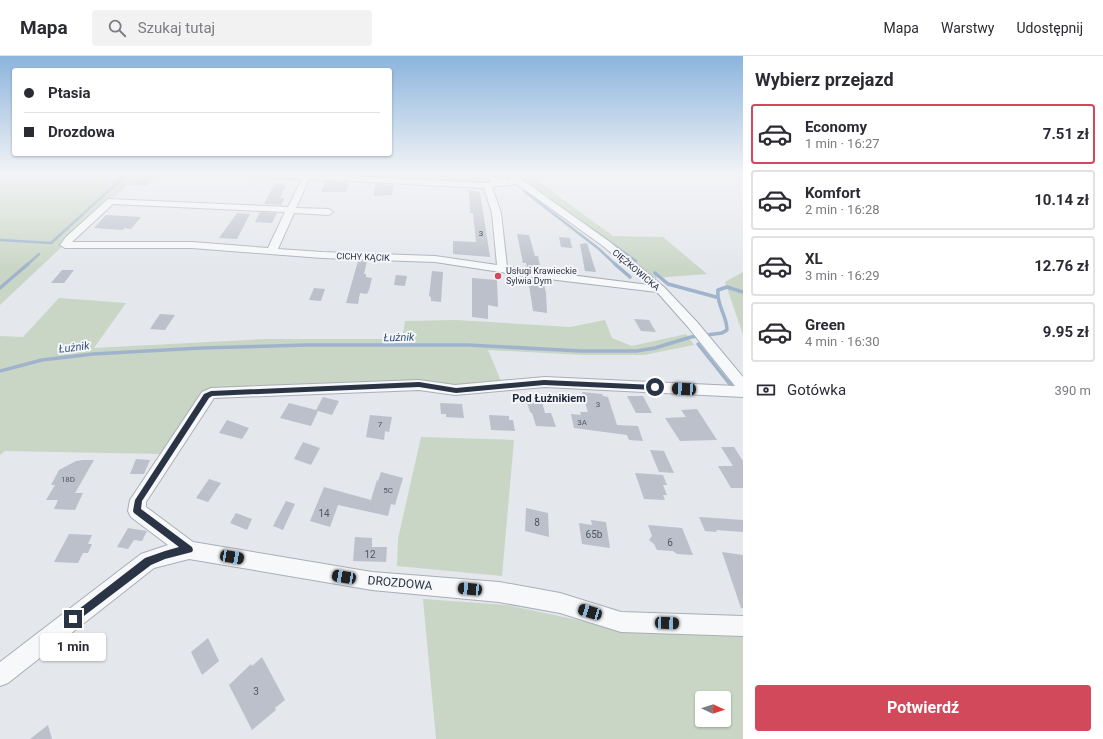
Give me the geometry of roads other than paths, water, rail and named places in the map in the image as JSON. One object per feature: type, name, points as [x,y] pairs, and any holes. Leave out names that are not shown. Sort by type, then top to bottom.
[{"type":"street","name":"CICHY KĄCIK","points":[[105,206],[65,245],[192,245],[271,252],[435,259],[555,277],[660,289]]},
{"type":"street","name":"CICHY KĄCIK","points":[[217,206],[291,210]]},
{"type":"street","points":[[271,252],[293,206]]},
{"type":"street","points":[[494,206],[498,221],[502,268]]},
{"type":"street","name":"CIĘŻKOWICKA","points":[[552,206],[622,257],[660,289],[743,387]]},
{"type":"street","points":[[291,210],[329,212]]},
{"type":"street","points":[[189,550],[137,511],[138,500],[207,396],[211,394],[419,385],[456,390],[544,382],[743,392]]},
{"type":"street","name":"DROZDOWA","points":[[0,675],[148,561],[165,555],[189,550],[372,581],[499,592],[560,603],[621,622],[743,626]]},
{"type":"waterway","points":[[0,240],[51,243],[92,206]]},
{"type":"waterway","points":[[543,206],[599,249],[616,265]]},
{"type":"waterway","points":[[590,228],[636,261]]},
{"type":"waterway","points":[[27,265],[39,254]]},
{"type":"waterway","points":[[0,288],[28,264]]},
{"type":"waterway","points":[[615,264],[630,277]]},
{"type":"waterway","points":[[655,273],[668,284],[716,297]]},
{"type":"waterway","name":"Łużnik","points":[[0,371],[42,360],[93,354],[201,348],[307,345],[468,345],[581,351],[637,351],[655,348],[691,337],[722,333],[727,330],[727,325],[719,300],[718,290],[727,287],[743,292]]},
{"type":"waterway","points":[[698,344],[729,383]]},
{"type":"waterway","points":[[729,382],[732,386]]},
{"type":"place","name":"Usługi Krawieckie Sylwia Dym","points":[[498,276]]},
{"type":"district","name":"Pod Łużnikiem","points":[[549,398]]}]
